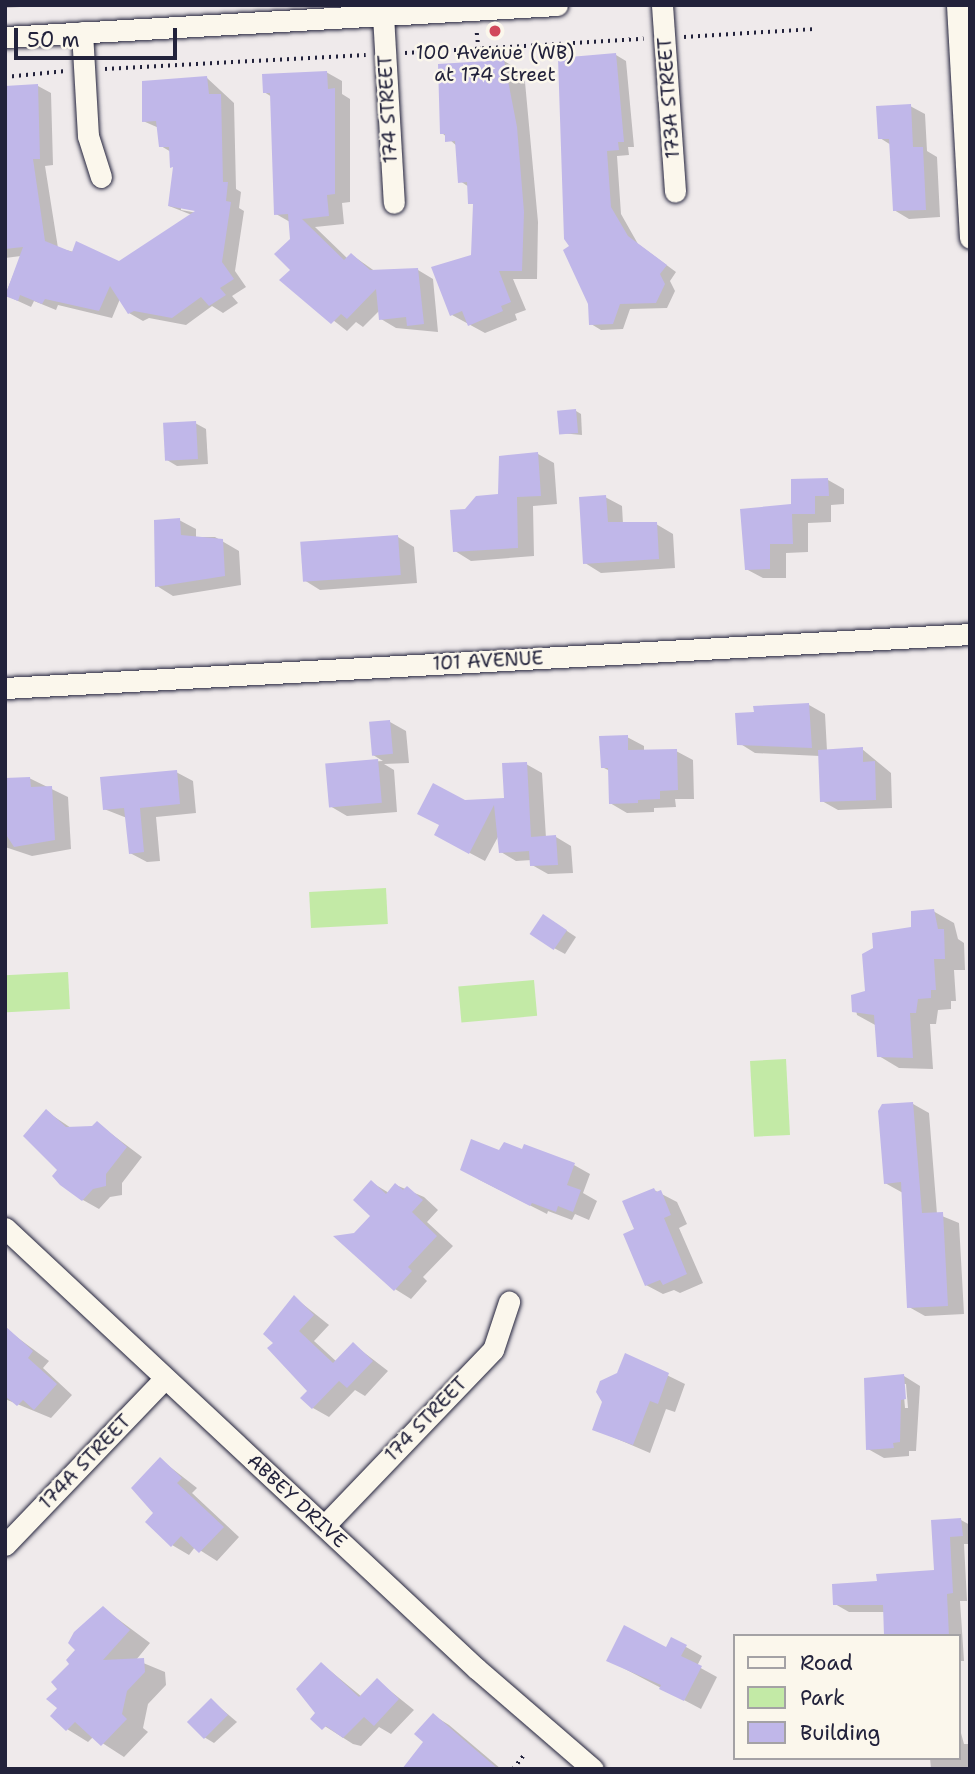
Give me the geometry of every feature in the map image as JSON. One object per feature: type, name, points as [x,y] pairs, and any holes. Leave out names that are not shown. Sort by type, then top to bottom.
[{"type":"street","points":[[5,37],[557,5]]},
{"type":"street","name":"173A STREET","points":[[662,5],[675,192]]},
{"type":"street","points":[[957,5],[970,238]]},
{"type":"street","name":"174 STREET","points":[[383,15],[394,203]]},
{"type":"street","points":[[82,32],[88,136],[101,177]]},
{"type":"street","name":"101 AVENUE","points":[[5,688],[970,634]]},
{"type":"street","name":"ABBEY DRIVE","points":[[5,1228],[510,1700],[593,1769]]},
{"type":"street","name":"174 STREET","points":[[324,1526],[493,1350],[509,1302]]},
{"type":"street","name":"174A STREET","points":[[5,1545],[165,1378]]},
{"type":"path","points":[[678,37],[813,29]]},
{"type":"path","points":[[477,33],[479,51]]},
{"type":"path","points":[[419,52],[479,51],[635,40]]},
{"type":"path","points":[[100,69],[370,54]]},
{"type":"path","points":[[5,77],[53,72]]},
{"type":"path","points":[[513,1769],[523,1756]]},
{"type":"green space","points":[[386,888],[388,924],[311,928],[309,892]]},
{"type":"green space","points":[[68,972],[70,1009],[7,1012],[5,975]]},
{"type":"green space","points":[[534,980],[537,1016],[461,1022],[458,987]]},
{"type":"green space","points":[[786,1059],[790,1135],[754,1137],[750,1061]]},
{"type":"building","points":[[616,53],[624,142],[618,142],[619,150],[607,151],[611,207],[628,236],[667,265],[660,274],[665,284],[656,303],[620,304],[613,324],[589,325],[588,304],[563,250],[569,246],[564,239],[558,58]]},
{"type":"building","points":[[504,60],[517,127],[524,212],[522,271],[499,271],[511,302],[501,306],[503,311],[468,326],[462,311],[450,316],[431,267],[471,255],[473,204],[468,204],[467,182],[458,183],[455,141],[445,142],[445,134],[440,134],[438,64]]},
{"type":"building","points":[[327,71],[328,89],[335,88],[335,194],[327,195],[329,216],[302,219],[344,260],[351,253],[370,270],[418,268],[424,324],[407,326],[406,317],[379,320],[376,289],[347,319],[341,314],[331,324],[279,280],[290,270],[274,254],[290,239],[288,214],[274,215],[270,93],[263,93],[262,74]]},
{"type":"building","points":[[207,76],[209,94],[221,94],[223,182],[228,182],[226,201],[231,202],[222,262],[234,279],[220,288],[226,295],[209,306],[201,297],[172,318],[134,311],[128,314],[110,286],[99,311],[45,299],[42,304],[20,295],[18,301],[5,296],[23,247],[5,249],[5,86],[38,84],[40,159],[33,159],[45,241],[72,252],[76,241],[119,261],[195,211],[168,206],[173,167],[170,168],[169,147],[159,147],[156,121],[142,122],[142,81]]},
{"type":"building","points":[[911,104],[913,147],[923,147],[926,210],[893,211],[889,139],[878,139],[876,106]]},
{"type":"building","points":[[576,409],[578,433],[559,435],[557,411]]},
{"type":"building","points":[[196,421],[198,459],[165,461],[163,423]]},
{"type":"building","points":[[538,452],[541,496],[517,497],[518,548],[453,552],[450,510],[465,509],[476,496],[498,494],[499,456]]},
{"type":"building","points":[[828,478],[829,496],[815,496],[815,514],[792,514],[793,544],[770,544],[770,569],[745,570],[740,509],[791,504],[791,479]]},
{"type":"building","points":[[606,495],[608,522],[657,522],[659,559],[583,564],[579,497]]},
{"type":"building","points":[[180,518],[181,535],[223,539],[225,576],[155,587],[154,520]]},
{"type":"building","points":[[398,535],[401,575],[303,582],[300,542]]},
{"type":"building","points":[[809,703],[812,748],[737,745],[735,713],[754,712],[753,706]]},
{"type":"building","points":[[390,720],[393,754],[372,756],[369,722]]},
{"type":"building","points":[[628,735],[628,750],[677,749],[678,790],[660,791],[660,799],[609,804],[608,768],[601,768],[599,736]]},
{"type":"building","points":[[863,747],[863,762],[875,761],[876,800],[820,802],[818,750]]},
{"type":"building","points":[[378,759],[382,803],[329,807],[325,764]]},
{"type":"building","points":[[527,762],[531,837],[556,835],[558,865],[530,866],[529,851],[499,853],[494,805],[469,854],[434,835],[439,825],[417,814],[433,783],[465,800],[504,798],[502,763]]},
{"type":"building","points":[[177,770],[180,804],[140,808],[144,852],[129,854],[124,808],[103,810],[100,777]]},
{"type":"building","points":[[30,777],[31,787],[52,786],[55,840],[14,847],[5,833],[5,778]]},
{"type":"building","points":[[934,909],[938,929],[944,929],[945,959],[934,959],[936,990],[931,990],[931,998],[918,999],[916,1013],[910,1013],[913,1058],[877,1057],[874,1015],[852,1012],[851,995],[865,991],[862,954],[873,948],[872,933],[911,927],[911,911]]},
{"type":"building","points":[[543,914],[567,930],[554,950],[530,934]]},
{"type":"building","points":[[913,1102],[922,1213],[943,1212],[948,1306],[907,1308],[901,1182],[884,1184],[878,1111],[882,1104]]},
{"type":"building","points":[[46,1109],[66,1127],[92,1126],[97,1121],[127,1147],[106,1174],[106,1186],[93,1189],[82,1201],[60,1185],[52,1176],[57,1170],[23,1136]]},
{"type":"building","points":[[471,1139],[499,1150],[504,1142],[522,1149],[524,1144],[575,1163],[567,1185],[581,1190],[573,1212],[558,1206],[556,1212],[532,1203],[530,1206],[460,1170]]},
{"type":"building","points":[[371,1180],[386,1194],[395,1183],[403,1190],[407,1186],[423,1200],[412,1212],[437,1236],[408,1267],[412,1271],[394,1291],[333,1236],[354,1233],[370,1216],[353,1200]]},
{"type":"building","points":[[654,1188],[656,1192],[661,1190],[671,1215],[664,1218],[687,1274],[663,1285],[660,1280],[645,1286],[623,1234],[634,1229],[622,1201]]},
{"type":"building","points":[[294,1295],[314,1315],[299,1331],[333,1363],[353,1342],[373,1361],[347,1388],[339,1381],[312,1409],[300,1398],[307,1391],[267,1348],[273,1343],[263,1334]]},
{"type":"building","points":[[5,1326],[33,1351],[28,1358],[57,1384],[34,1410],[23,1400],[17,1406],[5,1396]]},
{"type":"building","points":[[625,1353],[669,1373],[658,1404],[650,1401],[633,1445],[592,1430],[602,1402],[596,1392],[600,1381],[617,1373]]},
{"type":"building","points":[[904,1374],[906,1399],[901,1400],[900,1442],[893,1443],[894,1448],[866,1450],[864,1378]]},
{"type":"building","points":[[160,1457],[182,1478],[177,1483],[224,1527],[199,1553],[181,1536],[171,1547],[145,1522],[153,1513],[131,1488]]},
{"type":"building","points":[[961,1518],[963,1536],[950,1537],[953,1593],[947,1594],[949,1634],[884,1634],[883,1605],[833,1605],[832,1584],[877,1581],[876,1574],[934,1570],[931,1520]]},
{"type":"building","points":[[103,1606],[130,1630],[103,1660],[144,1658],[145,1672],[127,1691],[122,1714],[127,1719],[101,1746],[75,1722],[66,1731],[50,1716],[57,1708],[46,1699],[57,1689],[51,1682],[69,1664],[66,1660],[75,1650],[68,1643],[74,1632]]},
{"type":"building","points":[[624,1625],[666,1647],[671,1637],[687,1645],[681,1656],[702,1666],[684,1701],[659,1689],[661,1685],[606,1661]]},
{"type":"building","points":[[321,1662],[359,1697],[377,1678],[399,1699],[374,1726],[364,1717],[343,1738],[326,1726],[322,1730],[310,1719],[315,1713],[296,1689]]},
{"type":"building","points":[[211,1698],[228,1715],[204,1739],[187,1722]]},
{"type":"building","points":[[433,1713],[498,1769],[402,1769],[423,1742],[414,1734]]},
{"type":"place","name":"100 Avenue (WB) at 174 Street","points":[[495,31]]}]
